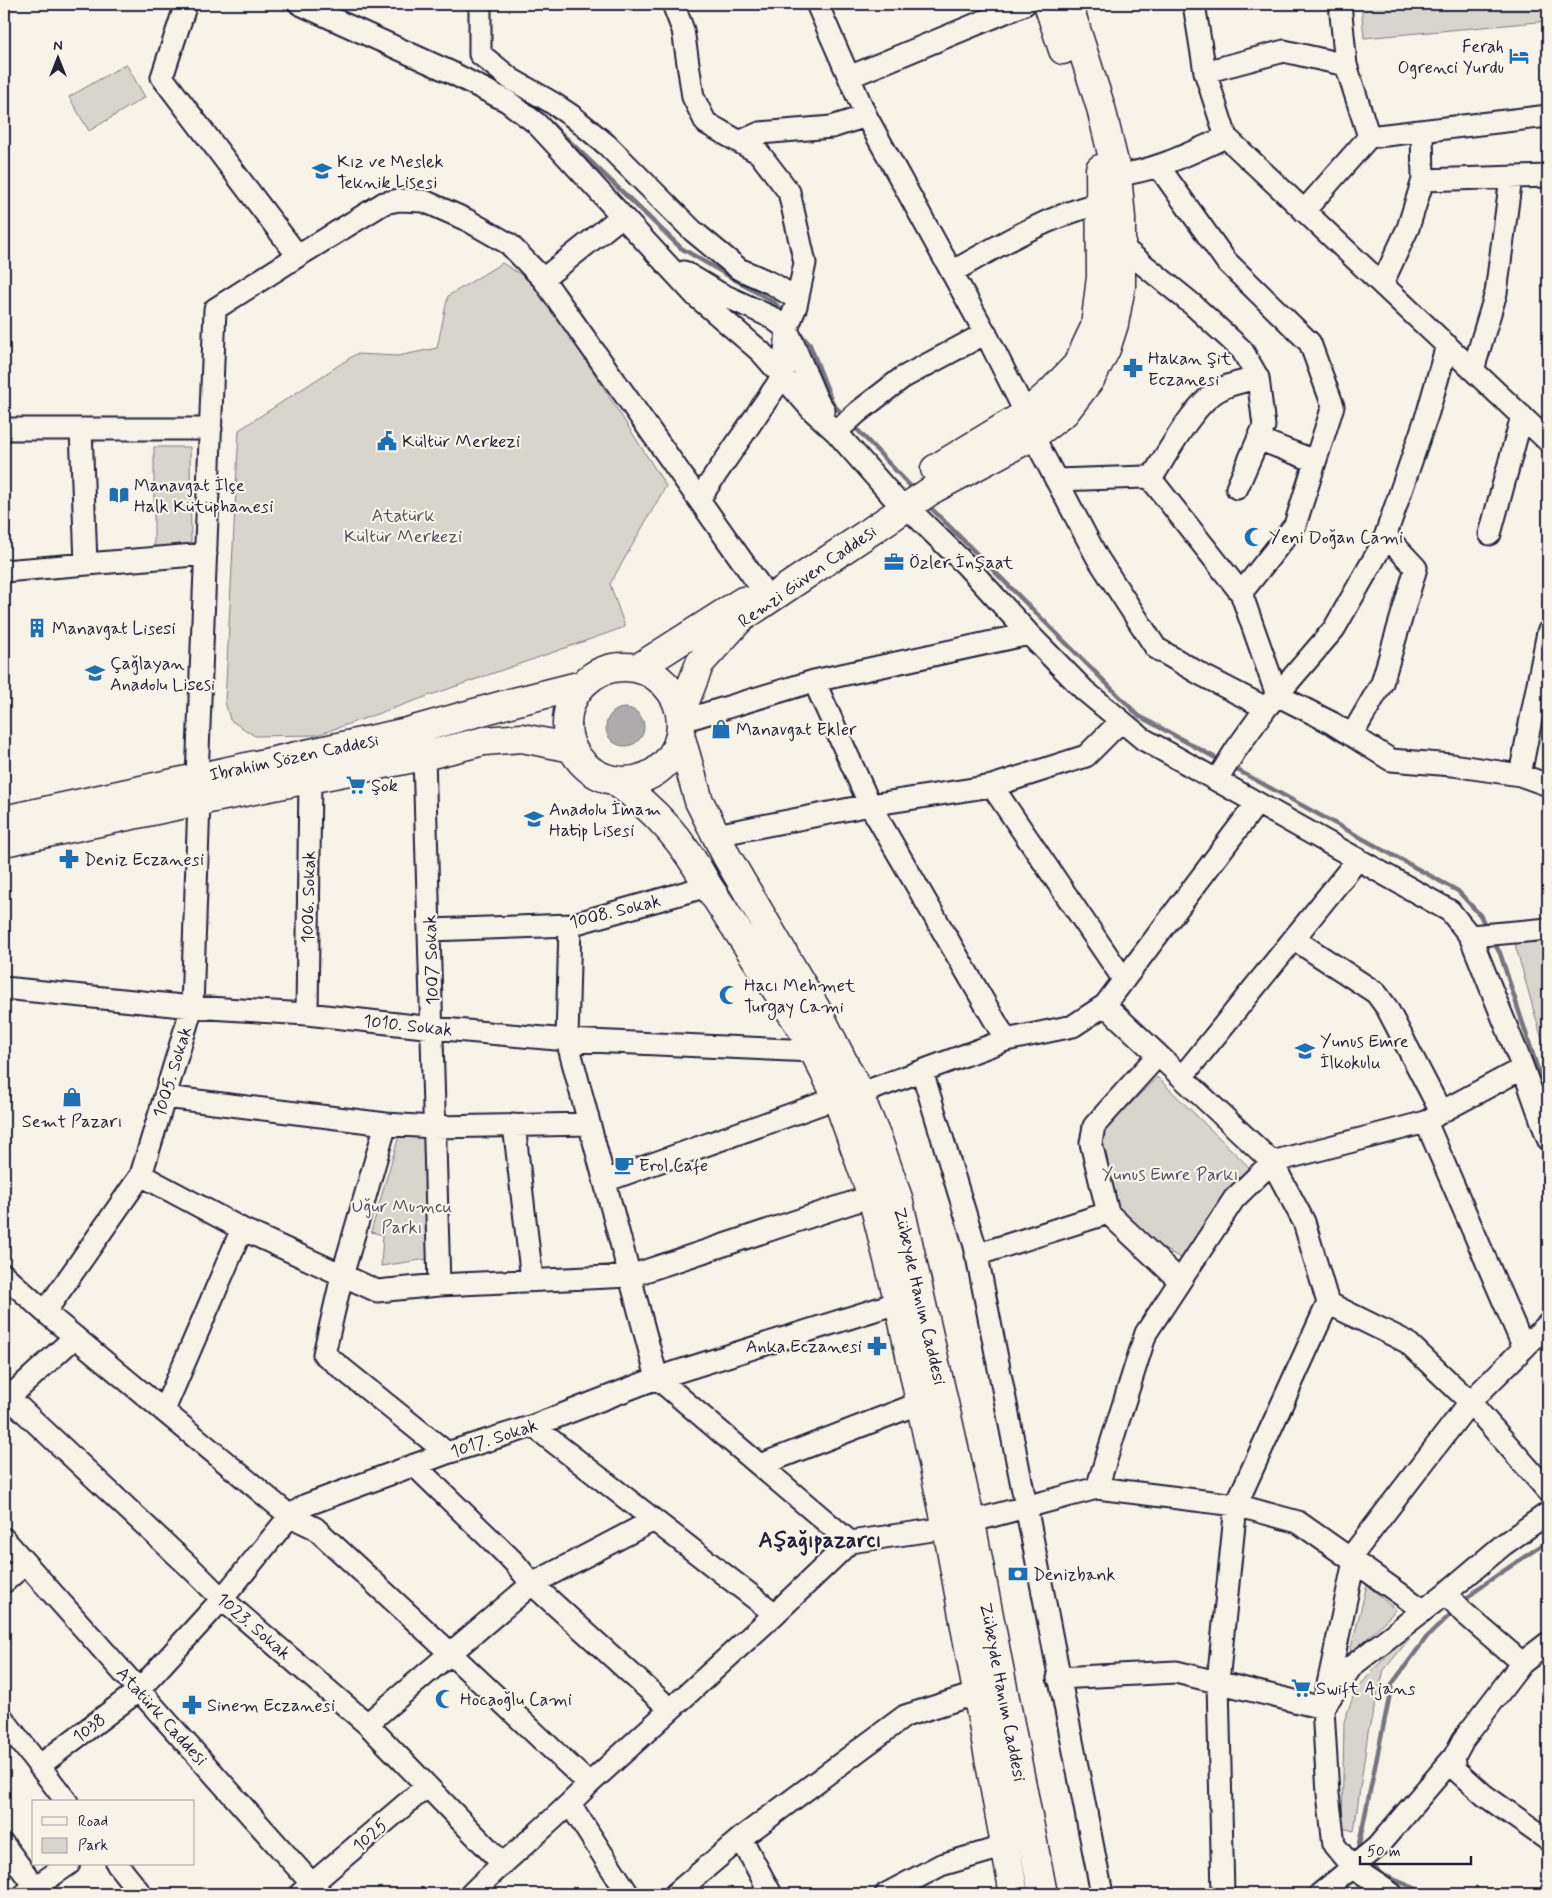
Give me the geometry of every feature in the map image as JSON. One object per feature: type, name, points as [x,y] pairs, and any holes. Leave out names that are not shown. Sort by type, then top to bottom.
[{"type":"main road","name":"Remzi Güven Caddesi","points":[[1029,425],[1052,391],[1076,365],[1095,327],[1101,277],[1099,163],[1090,126],[1048,4]]},
{"type":"main road","name":"Remzi Güven Caddesi","points":[[638,668],[913,494],[1029,425],[1065,412],[1091,378],[1106,349],[1114,324],[1121,286],[1121,218],[1117,175],[1101,108],[1068,4]]},
{"type":"main road","name":"Remzi Güven Caddesi","points":[[681,724],[700,663],[740,619],[913,494]]},
{"type":"main road","points":[[623,666],[638,668],[652,673],[664,682],[673,693],[681,724],[674,754],[663,767],[649,776],[632,781],[615,781],[597,775],[582,764],[572,748],[568,735],[567,721],[569,708],[574,696],[582,685],[594,675],[608,669],[623,666]]},
{"type":"main road","name":"Ibrahim Sözen Caddesi","points":[[4,842],[582,685]]},
{"type":"main road","name":"Zübeyde Hanım Caddesi","points":[[681,724],[699,801],[716,835],[819,1014],[848,1096],[872,1196],[910,1300],[1043,1894]]},
{"type":"main road","name":"Ibrahim Sözen Caddesi","points":[[4,820],[198,789],[310,779],[424,756],[484,741],[522,738],[572,748]]},
{"type":"main road","name":"Zübeyde Hanım Caddesi","points":[[615,781],[640,798],[677,838],[696,864],[708,886],[804,1032],[813,1051],[848,1096],[898,1198],[920,1403],[959,1525],[978,1693],[1014,1894]]},
{"type":"street","points":[[186,4],[162,77],[298,256],[384,204],[399,200],[424,201],[467,220],[510,244],[543,279],[762,589]]},
{"type":"street","points":[[300,4],[450,72],[507,101],[536,123],[696,296],[761,352],[812,410],[913,494],[966,565],[1029,634],[1084,690],[1143,739],[1220,775],[1257,803],[1450,912],[1485,935],[1548,929]]},
{"type":"street","points":[[480,4],[480,54],[511,79],[572,116],[607,146],[693,232],[739,269],[773,284],[796,303]]},
{"type":"street","points":[[673,4],[683,30],[693,97],[706,123],[759,153],[789,192],[805,264],[788,327],[783,376],[699,499]]},
{"type":"street","points":[[816,4],[866,116],[986,333],[1056,480],[1097,557],[1156,648],[1202,675],[1332,723],[1391,760],[1452,764],[1520,775],[1548,785]]},
{"type":"street","points":[[849,77],[1025,4]]},
{"type":"street","points":[[1194,4],[1205,72],[1226,137],[1548,441]]},
{"type":"street","points":[[1340,4],[1346,65],[1368,137]]},
{"type":"street","points":[[1205,72],[1284,51],[1346,65]]},
{"type":"street","points":[[739,142],[760,133],[832,127],[866,116]]},
{"type":"street","points":[[1304,211],[1368,137],[1548,116]]},
{"type":"street","points":[[1382,284],[1408,228],[1423,180],[1422,131]]},
{"type":"street","points":[[1117,175],[1137,173],[1159,167],[1226,137]]},
{"type":"street","points":[[1159,167],[1226,261],[1310,343],[1333,406],[1295,525],[1241,593]]},
{"type":"street","points":[[1423,180],[1548,176]]},
{"type":"street","points":[[1473,370],[1496,293],[1511,177]]},
{"type":"street","points":[[952,272],[1009,240],[1076,209],[1101,203]]},
{"type":"street","points":[[543,279],[622,216]]},
{"type":"street","points":[[1121,249],[1128,252],[1192,304],[1242,350],[1258,378],[1264,426],[1237,488]]},
{"type":"street","name":"1005. Sokak","points":[[45,1312],[141,1175],[192,1007],[215,309],[298,256]]},
{"type":"street","points":[[661,258],[718,293],[788,327],[817,400],[832,420],[835,430]]},
{"type":"street","points":[[835,430],[902,378],[986,333]]},
{"type":"street","points":[[1220,775],[1235,751],[1272,701],[1334,629],[1384,543],[1428,412],[1447,345]]},
{"type":"street","points":[[1151,479],[1192,415],[1209,396],[1222,388],[1258,378]]},
{"type":"street","points":[[1490,534],[1522,416]]},
{"type":"street","points":[[4,429],[211,430]]},
{"type":"street","points":[[81,429],[86,564]]},
{"type":"street","points":[[1258,439],[1316,461]]},
{"type":"street","points":[[1056,480],[1145,477],[1151,479],[1241,593],[1272,701]]},
{"type":"street","points":[[1352,735],[1382,683],[1416,568],[1386,536]]},
{"type":"street","points":[[4,570],[206,554]]},
{"type":"street","points":[[1520,775],[1548,632]]},
{"type":"street","points":[[681,724],[814,681],[1029,634]]},
{"type":"street","points":[[814,681],[870,805],[1006,1040]]},
{"type":"street","points":[[716,835],[870,805],[992,786],[1086,756],[1121,721]]},
{"type":"street","name":"1007 Sokak","points":[[424,756],[439,1285]]},
{"type":"street","name":"1006. Sokak","points":[[306,1014],[310,779]]},
{"type":"street","points":[[992,786],[1124,980]]},
{"type":"street","points":[[604,1181],[1006,1040],[1073,1026],[1105,1005],[1257,803]]},
{"type":"street","points":[[1182,1078],[1358,859]]},
{"type":"street","name":"1008. Sokak","points":[[430,930],[570,925],[708,886]]},
{"type":"street","points":[[570,925],[567,1040],[657,1378],[850,1542]]},
{"type":"street","points":[[1485,935],[1523,1068],[1548,1139]]},
{"type":"street","points":[[1294,939],[1376,994],[1387,1008],[1433,1117],[1524,1348]]},
{"type":"street","name":"1010. Sokak","points":[[4,988],[192,1007],[306,1014],[567,1040],[813,1051]]},
{"type":"street","points":[[1105,1005],[1272,1162],[1304,1222],[1328,1303],[1236,1506],[1218,1682],[1223,1894]]},
{"type":"street","points":[[1158,1055],[1094,1126],[1091,1143],[1108,1212],[1180,1281]]},
{"type":"street","points":[[1097,1488],[1146,1333],[1234,1199],[1272,1162],[1433,1117],[1523,1068]]},
{"type":"street","points":[[922,1071],[976,1255],[1102,1894]]},
{"type":"street","points":[[165,1097],[386,1124],[435,1127],[589,1124]]},
{"type":"street","points":[[386,1124],[342,1276],[324,1354],[447,1453]]},
{"type":"street","points":[[514,1125],[532,1280]]},
{"type":"street","points":[[141,1175],[242,1229],[377,1291],[439,1285],[630,1276],[872,1196]]},
{"type":"street","points":[[976,1255],[1108,1212]]},
{"type":"street","points":[[164,1410],[242,1229]]},
{"type":"street","points":[[4,1276],[290,1516],[315,1528],[589,1784]]},
{"type":"street","name":"1017. Sokak","points":[[139,1690],[222,1599],[290,1516],[306,1505],[447,1453],[533,1426],[657,1378],[910,1300]]},
{"type":"street","points":[[1328,1303],[1407,1342],[1470,1402],[1548,1491]]},
{"type":"street","points":[[1392,1894],[1353,1868],[1334,1845],[1328,1794],[1323,1708],[1352,1560],[1470,1402],[1548,1324]]},
{"type":"street","points":[[5,1397],[75,1337]]},
{"type":"street","name":"1023. Sokak","points":[[5,1397],[222,1599],[366,1724],[502,1863]]},
{"type":"street","points":[[760,1465],[920,1403]]},
{"type":"street","points":[[533,1426],[774,1614]]},
{"type":"street","points":[[414,1465],[514,1562],[532,1584],[670,1709]]},
{"type":"street","points":[[470,1894],[502,1863],[570,1804],[589,1784],[850,1542],[959,1525],[1097,1488],[1236,1506],[1298,1522],[1423,1610]]},
{"type":"street","points":[[1323,1708],[1352,1666],[1423,1610],[1453,1602],[1503,1545],[1548,1513]]},
{"type":"street","points":[[366,1724],[532,1584],[654,1520]]},
{"type":"street","name":"Atatürk Caddesi","points":[[4,1538],[25,1564],[139,1690],[311,1891]]},
{"type":"street","points":[[4,1582],[25,1564]]},
{"type":"street","points":[[1453,1602],[1522,1663]]},
{"type":"street","points":[[1320,1894],[1377,1847],[1454,1757],[1463,1740],[1522,1663],[1548,1643]]},
{"type":"street","points":[[1058,1678],[1176,1672],[1323,1708]]},
{"type":"street","name":"1038","points":[[39,1766],[139,1690]]},
{"type":"street","points":[[675,1894],[741,1838],[905,1716],[978,1693]]},
{"type":"street","points":[[4,1720],[65,1800]]},
{"type":"street","points":[[1454,1757],[1456,1770],[1484,1795],[1548,1840]]},
{"type":"street","name":"1025","points":[[311,1891],[427,1786]]},
{"type":"street","points":[[570,1804],[628,1894]]},
{"type":"street","points":[[741,1838],[771,1894]]},
{"type":"street","points":[[4,1845],[33,1892],[66,1866]]},
{"type":"street","points":[[886,1894],[941,1865],[1006,1846]]},
{"type":"street","points":[[119,1866],[141,1894]]},
{"type":"green space","points":[[1361,4],[1548,4],[1548,21],[1364,38]]},
{"type":"green space","points":[[126,64],[145,97],[89,131],[69,97]]},
{"type":"green space","name":"Atatürk Kültür Merkezi","points":[[502,263],[538,285],[666,486],[610,584],[625,627],[317,735],[255,736],[230,720],[225,702],[239,430],[356,354],[398,356],[437,348],[448,296]]},
{"type":"green space","points":[[154,447],[190,447],[191,546],[154,546]]},
{"type":"green space","points":[[1548,681],[1548,729],[1538,726]]},
{"type":"green space","points":[[1548,941],[1548,1061],[1515,944]]},
{"type":"green space","name":"Yunus Emre Parkı","points":[[1157,1077],[1251,1169],[1181,1258],[1156,1245],[1118,1207],[1097,1138]]},
{"type":"green space","name":"Uğur Mumcu Parkı","points":[[399,1136],[428,1136],[427,1259],[381,1266],[383,1235],[371,1232]]},
{"type":"green space","points":[[1367,1585],[1396,1610],[1349,1656]]},
{"type":"green space","points":[[1410,1638],[1384,1670],[1368,1732],[1354,1831],[1342,1828],[1344,1722],[1355,1691],[1395,1646]]},
{"type":"shaded area","points":[[625,708],[632,709],[638,714],[643,720],[643,734],[638,740],[632,745],[625,746],[618,745],[612,740],[607,734],[606,727],[607,720],[612,714],[618,709]]},
{"type":"waterway","points":[[518,96],[533,108]]},
{"type":"waterway","points":[[543,116],[681,248],[775,303],[785,315]]},
{"type":"waterway","points":[[797,330],[810,345],[833,404],[845,417]]},
{"type":"waterway","points":[[852,424],[915,491]]},
{"type":"waterway","points":[[927,504],[1139,716],[1223,762]]},
{"type":"waterway","points":[[1232,767],[1458,891],[1480,915],[1486,927]]},
{"type":"waterway","points":[[1493,941],[1500,953],[1548,1101]]},
{"type":"waterway","points":[[1463,1603],[1477,1589],[1548,1541]]},
{"type":"waterway","points":[[1361,1852],[1358,1849],[1392,1684],[1426,1638],[1455,1610]]},
{"type":"waterway","points":[[1369,1861],[1381,1874],[1429,1894]]},
{"type":"place","name":"Ferah Ogrenci Yurdu","points":[[1519,56]]},
{"type":"place","name":"Kız ve Meslek Teknik Lisesi","points":[[322,171]]},
{"type":"place","name":"Hakan Şit Eczanesi","points":[[1133,368]]},
{"type":"place","name":"Kültür Merkezi","points":[[387,441]]},
{"type":"place","name":"Manavgat İlçe Halk Kütüphanesi","points":[[119,495]]},
{"type":"place","name":"Yeni Doğan Cami","points":[[1254,537]]},
{"type":"place","name":"Özler İnşaat","points":[[894,562]]},
{"type":"place","name":"Manavgat Lisesi","points":[[37,628]]},
{"type":"place","name":"Çağlayan Anadolu Lisesi","points":[[95,673]]},
{"type":"place","name":"Manavgat Ekler","points":[[721,729]]},
{"type":"place","name":"Şok","points":[[356,785]]},
{"type":"place","name":"Anadolu İmam Hatip Lisesi","points":[[534,819]]},
{"type":"place","name":"Deniz Eczanesi","points":[[69,859]]},
{"type":"place","name":"Hacı Mehmet Turgay Cami","points":[[729,995]]},
{"type":"place","name":"Yunus Emre İlkokulu","points":[[1305,1051]]},
{"type":"place","name":"Semt Pazarı","points":[[72,1097]]},
{"type":"place","name":"Erol Cafe","points":[[624,1165]]},
{"type":"place","name":"Anka Eczanesi","points":[[877,1346]]},
{"type":"place","name":"Denizbank","points":[[1018,1574]]},
{"type":"place","name":"Swift Ajans","points":[[1301,1688]]},
{"type":"place","name":"Hocaoğlu Cami","points":[[445,1699]]},
{"type":"place","name":"Sinem Eczanesi","points":[[192,1705]]},
{"type":"district","name":"Aşağıpazarcı","points":[[820,1539]]}]
